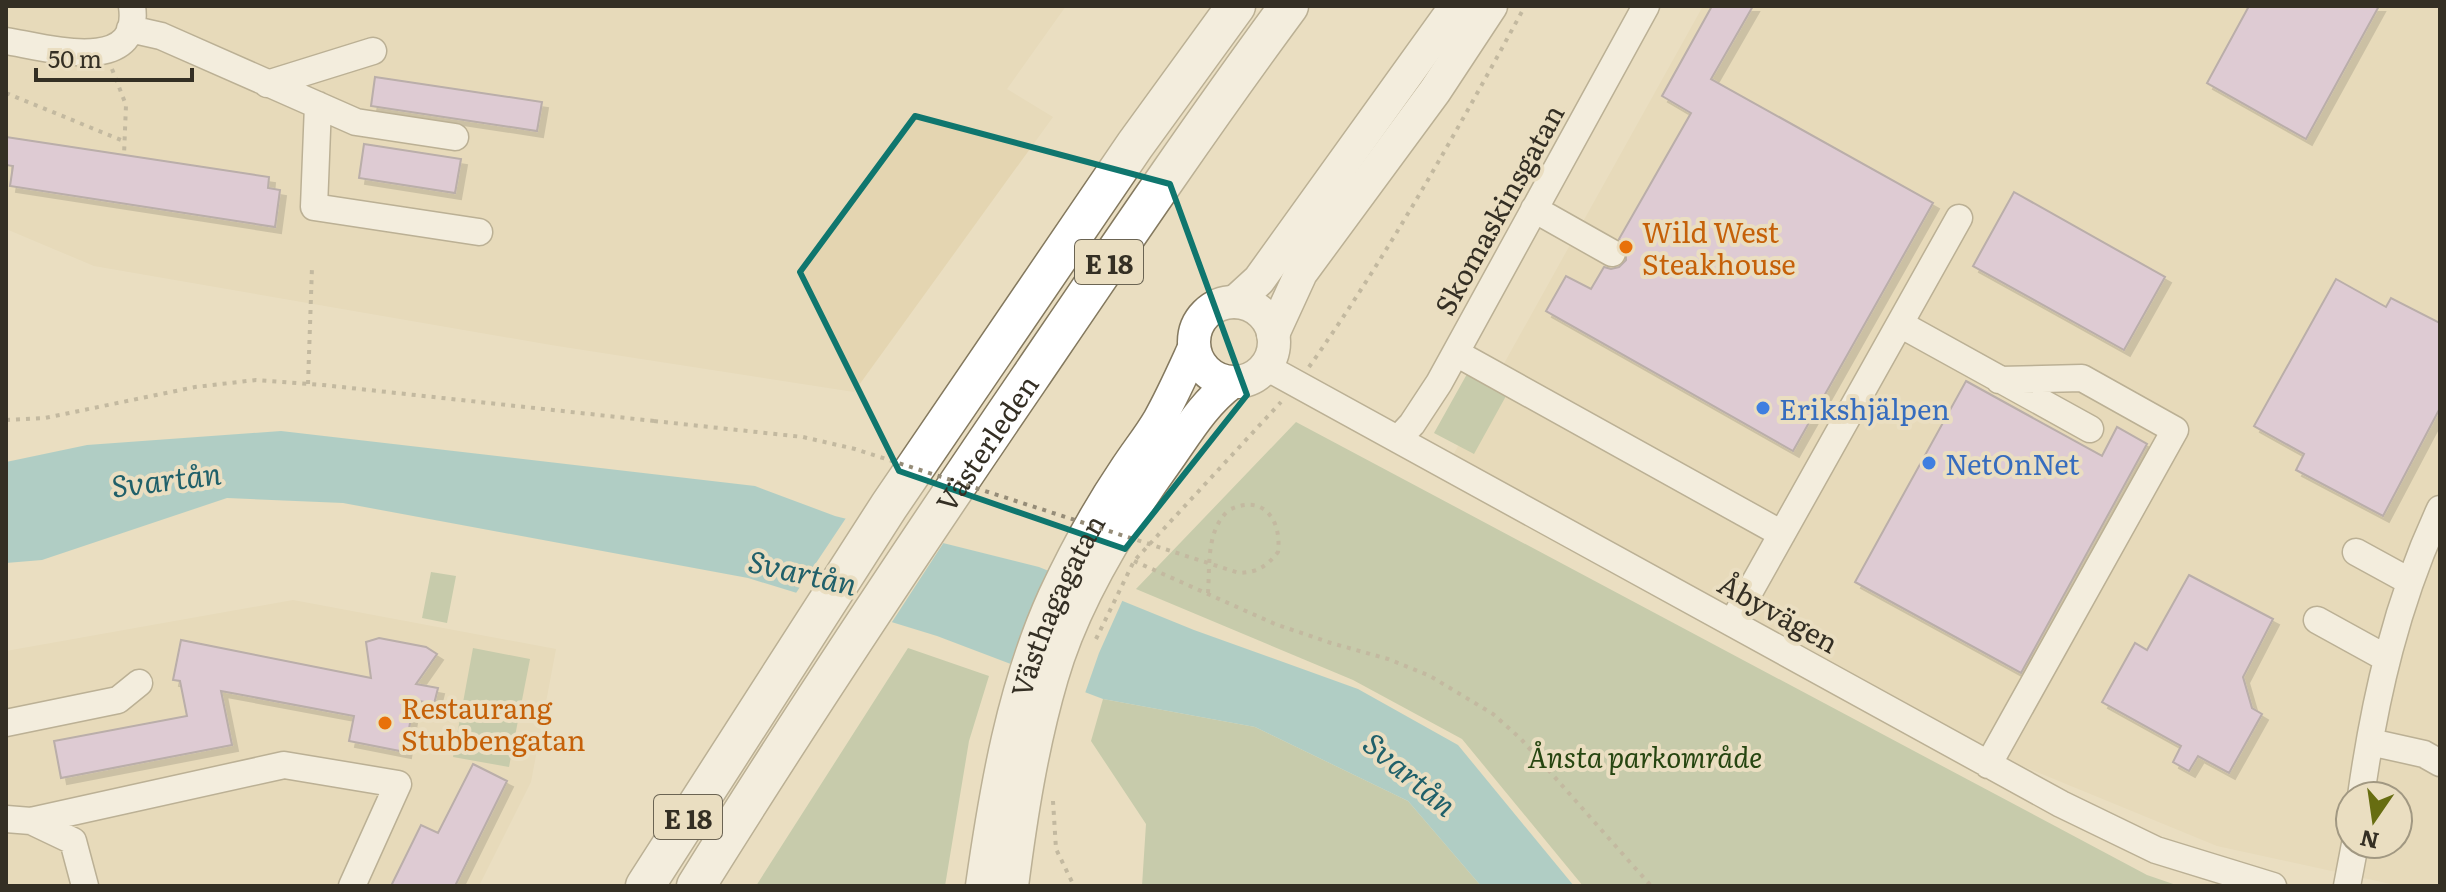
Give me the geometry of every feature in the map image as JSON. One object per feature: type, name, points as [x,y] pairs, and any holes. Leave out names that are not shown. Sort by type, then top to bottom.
[{"type":"highway","name":"E 18","points":[[1135,145],[1138,113],[1209,6]]},
{"type":"highway","name":"Västerleden","points":[[645,886],[889,506],[1135,145],[1236,6]]},
{"type":"highway","name":"Västerleden","points":[[696,886],[932,521],[1165,180],[1289,6]]},
{"type":"main road","points":[[1235,302],[1259,280],[1275,259],[1456,6]]},
{"type":"main road","points":[[1273,334],[1301,273],[1435,91],[1491,6]]},
{"type":"main road","points":[[1235,302],[1258,310],[1273,334],[1274,348],[1266,367],[1251,379],[1221,390],[1216,379],[1205,371],[1194,348],[1196,327],[1204,315],[1221,304],[1235,302]]},
{"type":"main road","name":"Västhagagatan","points":[[1099,570],[1110,493],[1158,422],[1194,348]]},
{"type":"main road","name":"Västhagagatan","points":[[1012,886],[1030,770],[1040,630],[1099,570],[1152,481],[1221,390]]},
{"type":"main road","name":"Västhagagatan","points":[[982,886],[992,816],[1033,697]]},
{"type":"street","name":"Skomaskinsgatan","points":[[1398,439],[1412,424],[1439,383],[1646,6]]},
{"type":"street","points":[[6,41],[82,53],[105,52],[117,46],[132,13],[161,36],[356,122],[455,137]]},
{"type":"street","points":[[267,84],[373,51]]},
{"type":"street","points":[[318,105],[314,207],[479,232]]},
{"type":"street","points":[[1534,209],[1612,253]]},
{"type":"street","points":[[1732,623],[1959,218]]},
{"type":"street","points":[[1900,324],[2090,429]]},
{"type":"street","points":[[1456,353],[1782,534]]},
{"type":"street","name":"Åbyvägen","points":[[1266,367],[2061,804],[2156,850],[2273,886]]},
{"type":"street","points":[[1988,765],[2175,430],[2082,378],[1999,380]]},
{"type":"street","points":[[2364,780],[2386,658],[2409,581],[2440,510]]},
{"type":"street","points":[[2356,552],[2409,581]]},
{"type":"street","points":[[2317,620],[2386,658]]},
{"type":"street","points":[[6,723],[118,700],[139,683]]},
{"type":"street","points":[[2370,742],[2424,754],[2440,763]]},
{"type":"street","points":[[19,820],[284,765],[398,784],[352,886]]},
{"type":"street","points":[[19,820],[73,841],[85,886]]},
{"type":"street","points":[[2347,886],[2352,860]]},
{"type":"path","points":[[1303,375],[1410,210],[1525,6]]},
{"type":"path","points":[[105,52],[126,105],[124,155]]},
{"type":"path","points":[[6,93],[126,142]]},
{"type":"path","points":[[308,384],[312,267]]},
{"type":"path","points":[[6,420],[45,418],[195,387],[256,380],[803,437],[855,449],[1239,573],[1255,572],[1267,565],[1278,552],[1277,526],[1271,515],[1261,507],[1247,504],[1229,510],[1219,519],[1212,538],[1208,593]]},
{"type":"path","points":[[1093,645],[1099,570],[1134,561],[1284,399]]},
{"type":"path","points":[[1134,561],[1275,624],[1388,659],[1430,676],[1493,714],[1521,739],[1651,886]]},
{"type":"path","points":[[1054,791],[1052,812],[1056,849],[1074,886]]},
{"type":"highlighted area","points":[[915,116],[1170,184],[1247,395],[1125,549],[899,471],[800,272]]},
{"type":"shaded area","points":[[6,6],[1066,6],[1007,89],[1053,117],[854,392],[551,345],[94,266],[6,229]]},
{"type":"shaded area","points":[[1703,6],[2440,6],[2440,886],[2400,886],[2217,846],[2008,760],[1452,457]]},
{"type":"shaded area","points":[[293,600],[556,649],[531,782],[479,886],[6,886],[6,651]]},
{"type":"green space","points":[[1467,374],[1506,396],[1474,454],[1434,433]]},
{"type":"green space","name":"Ånsta parkområde","points":[[1296,422],[2147,875],[2179,886],[1583,886],[1462,739],[1353,680],[1136,589]]},
{"type":"green space","points":[[431,572],[456,576],[447,623],[422,618]]},
{"type":"green space","points":[[473,648],[530,659],[509,767],[453,757]]},
{"type":"green space","points":[[908,648],[989,676],[969,741],[945,886],[756,886]]},
{"type":"green space","points":[[1103,699],[1255,727],[1408,801],[1481,886],[1142,886],[1146,824],[1091,741]]},
{"type":"water","name":"Svartån","points":[[281,431],[755,486],[835,516],[1039,567],[1194,630],[1358,689],[1458,745],[1574,886],[1481,886],[1408,801],[1255,727],[1103,699],[937,636],[748,578],[343,503],[227,498],[42,560],[6,563],[6,462],[87,445]]},
{"type":"pier","points":[[848,515],[946,539],[890,625],[794,596]]},
{"type":"pier","points":[[1050,567],[1124,597],[1084,696],[1009,667]]},
{"type":"building","points":[[1712,6],[1753,6],[1711,79],[1933,203],[1793,451],[1546,311],[1566,276],[1591,289],[1604,267],[1619,267],[1626,260],[1626,246],[1619,239],[1691,113],[1662,96]]},
{"type":"building","points":[[2249,6],[2379,6],[2306,139],[2207,83]]},
{"type":"building","points":[[375,77],[542,102],[537,131],[371,106]]},
{"type":"building","points":[[6,137],[269,177],[268,188],[280,190],[275,227],[10,186],[13,166],[6,165]]},
{"type":"building","points":[[364,144],[461,159],[455,193],[359,178]]},
{"type":"building","points":[[2014,192],[2165,277],[2124,350],[1973,266]]},
{"type":"building","points":[[2336,279],[2386,307],[2391,298],[2440,323],[2440,408],[2383,516],[2296,470],[2304,454],[2254,426]]},
{"type":"building","points":[[1966,381],[2102,456],[2117,427],[2147,444],[2021,673],[1855,582]]},
{"type":"building","points":[[2189,575],[2273,619],[2243,677],[2252,708],[2262,714],[2229,773],[2198,756],[2189,771],[2173,762],[2181,746],[2102,702],[2135,643],[2147,650]]},
{"type":"building","points":[[379,638],[426,647],[437,654],[416,684],[438,688],[434,704],[414,700],[405,752],[349,741],[354,716],[221,691],[232,745],[61,778],[54,741],[187,716],[180,681],[173,680],[181,640],[371,678],[366,642]]},
{"type":"building","points":[[473,764],[507,781],[455,886],[391,886],[421,825],[438,833]]},
{"type":"place","name":"Wild West Steakhouse","points":[[1626,247]]},
{"type":"place","name":"Erikshjälpen","points":[[1763,408]]},
{"type":"place","name":"NetOnNet","points":[[1929,463]]},
{"type":"place","name":"Restaurang Stubbengatan","points":[[385,723]]}]
